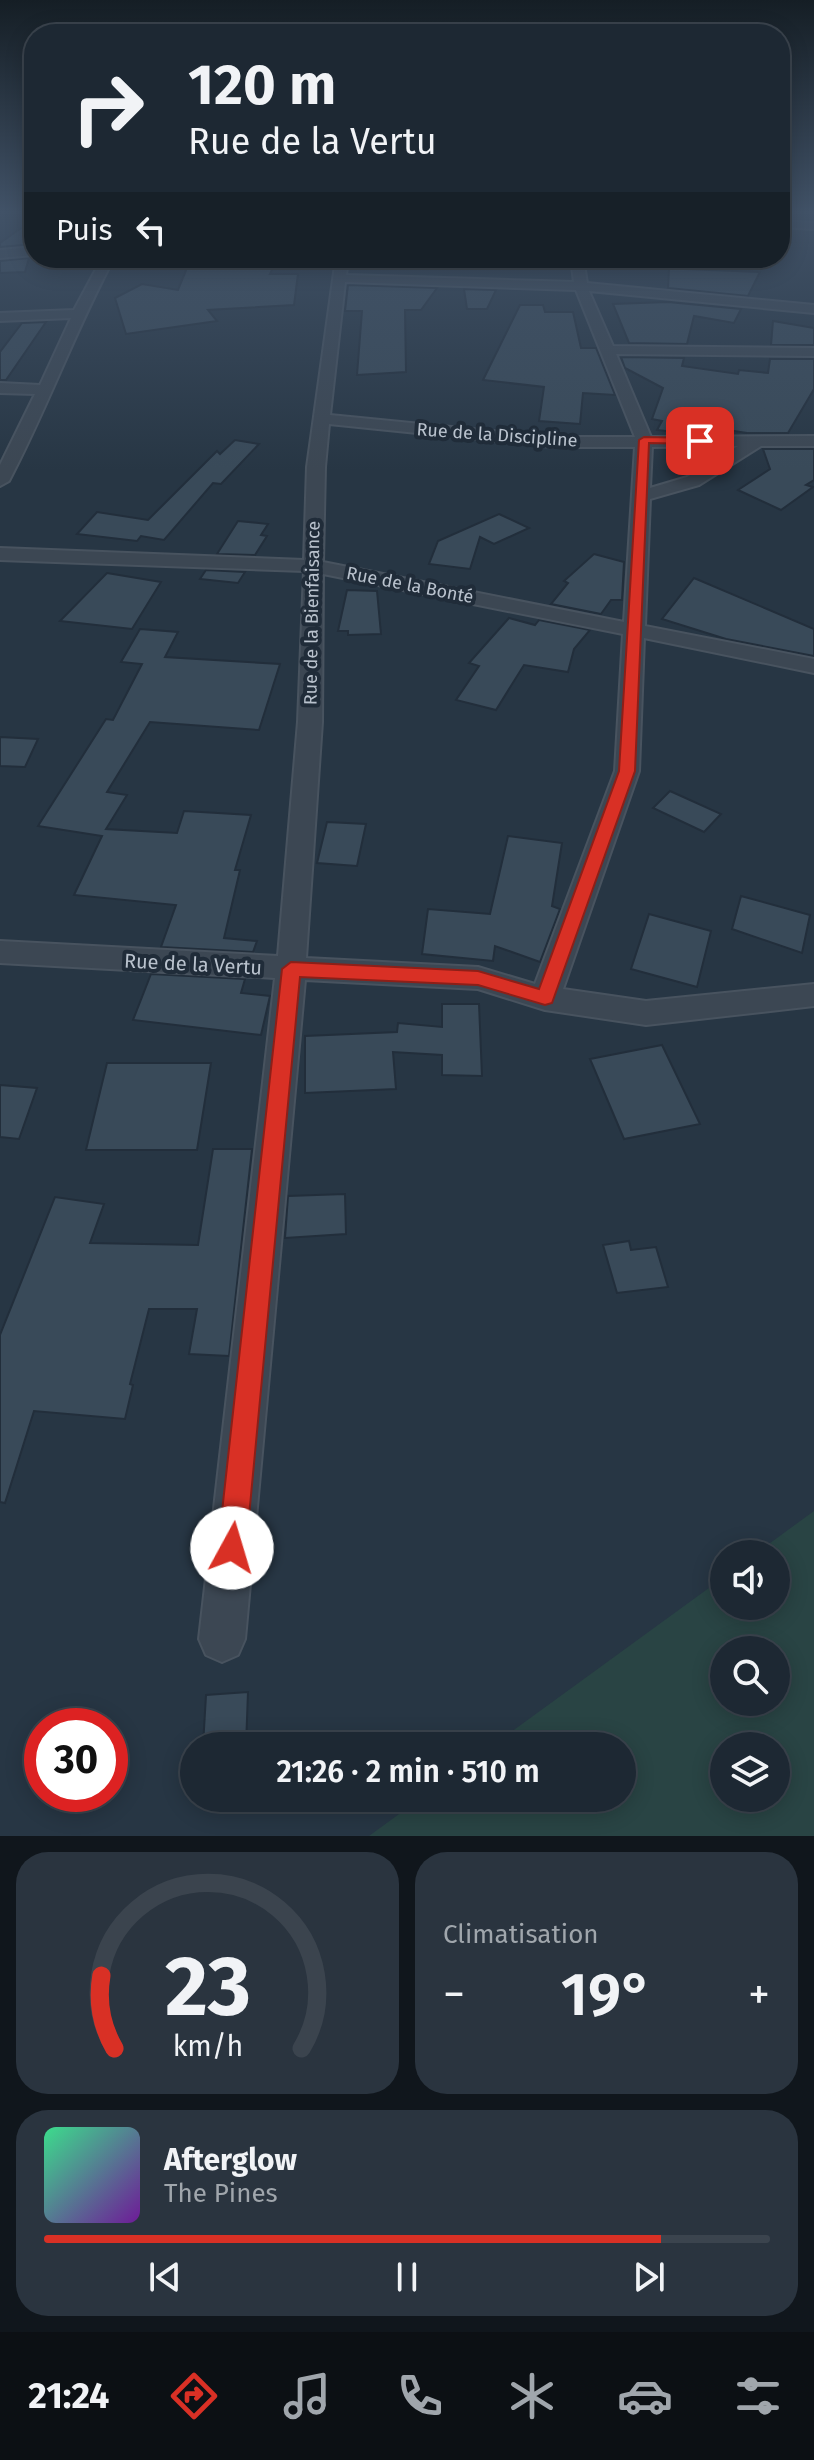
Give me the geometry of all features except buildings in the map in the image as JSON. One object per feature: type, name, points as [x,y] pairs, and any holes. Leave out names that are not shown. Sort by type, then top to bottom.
[{"type":"street","points":[[0,481],[48,390],[85,299]]},
{"type":"street","name":"Rue de la Bienfaisance","points":[[222,1639],[291,969],[310,722],[316,467],[337,299]]},
{"type":"street","points":[[545,998],[627,771],[644,440],[586,299]]},
{"type":"street","points":[[709,299],[814,309]]},
{"type":"street","points":[[0,317],[77,314]]},
{"type":"street","points":[[607,350],[814,352]]},
{"type":"street","points":[[0,388],[48,390]]},
{"type":"street","name":"Rue de la Discipline","points":[[324,419],[553,442],[814,441]]},
{"type":"street","points":[[641,496],[693,481],[756,442]]},
{"type":"street","name":"Rue de la Bonté","points":[[0,554],[313,566],[814,666]]},
{"type":"street","name":"Rue de la Vertu","points":[[0,952],[478,978],[545,998],[646,1013],[814,995]]},
{"type":"green space","points":[[814,1511],[814,1836],[369,1836],[402,1812],[636,1812],[636,1732],[511,1732],[710,1587],[710,1620],[790,1620],[790,1540],[774,1540]]},
{"type":"route","points":[[232,1548],[291,969],[478,978],[545,998],[627,771],[644,440],[700,441]]}]
